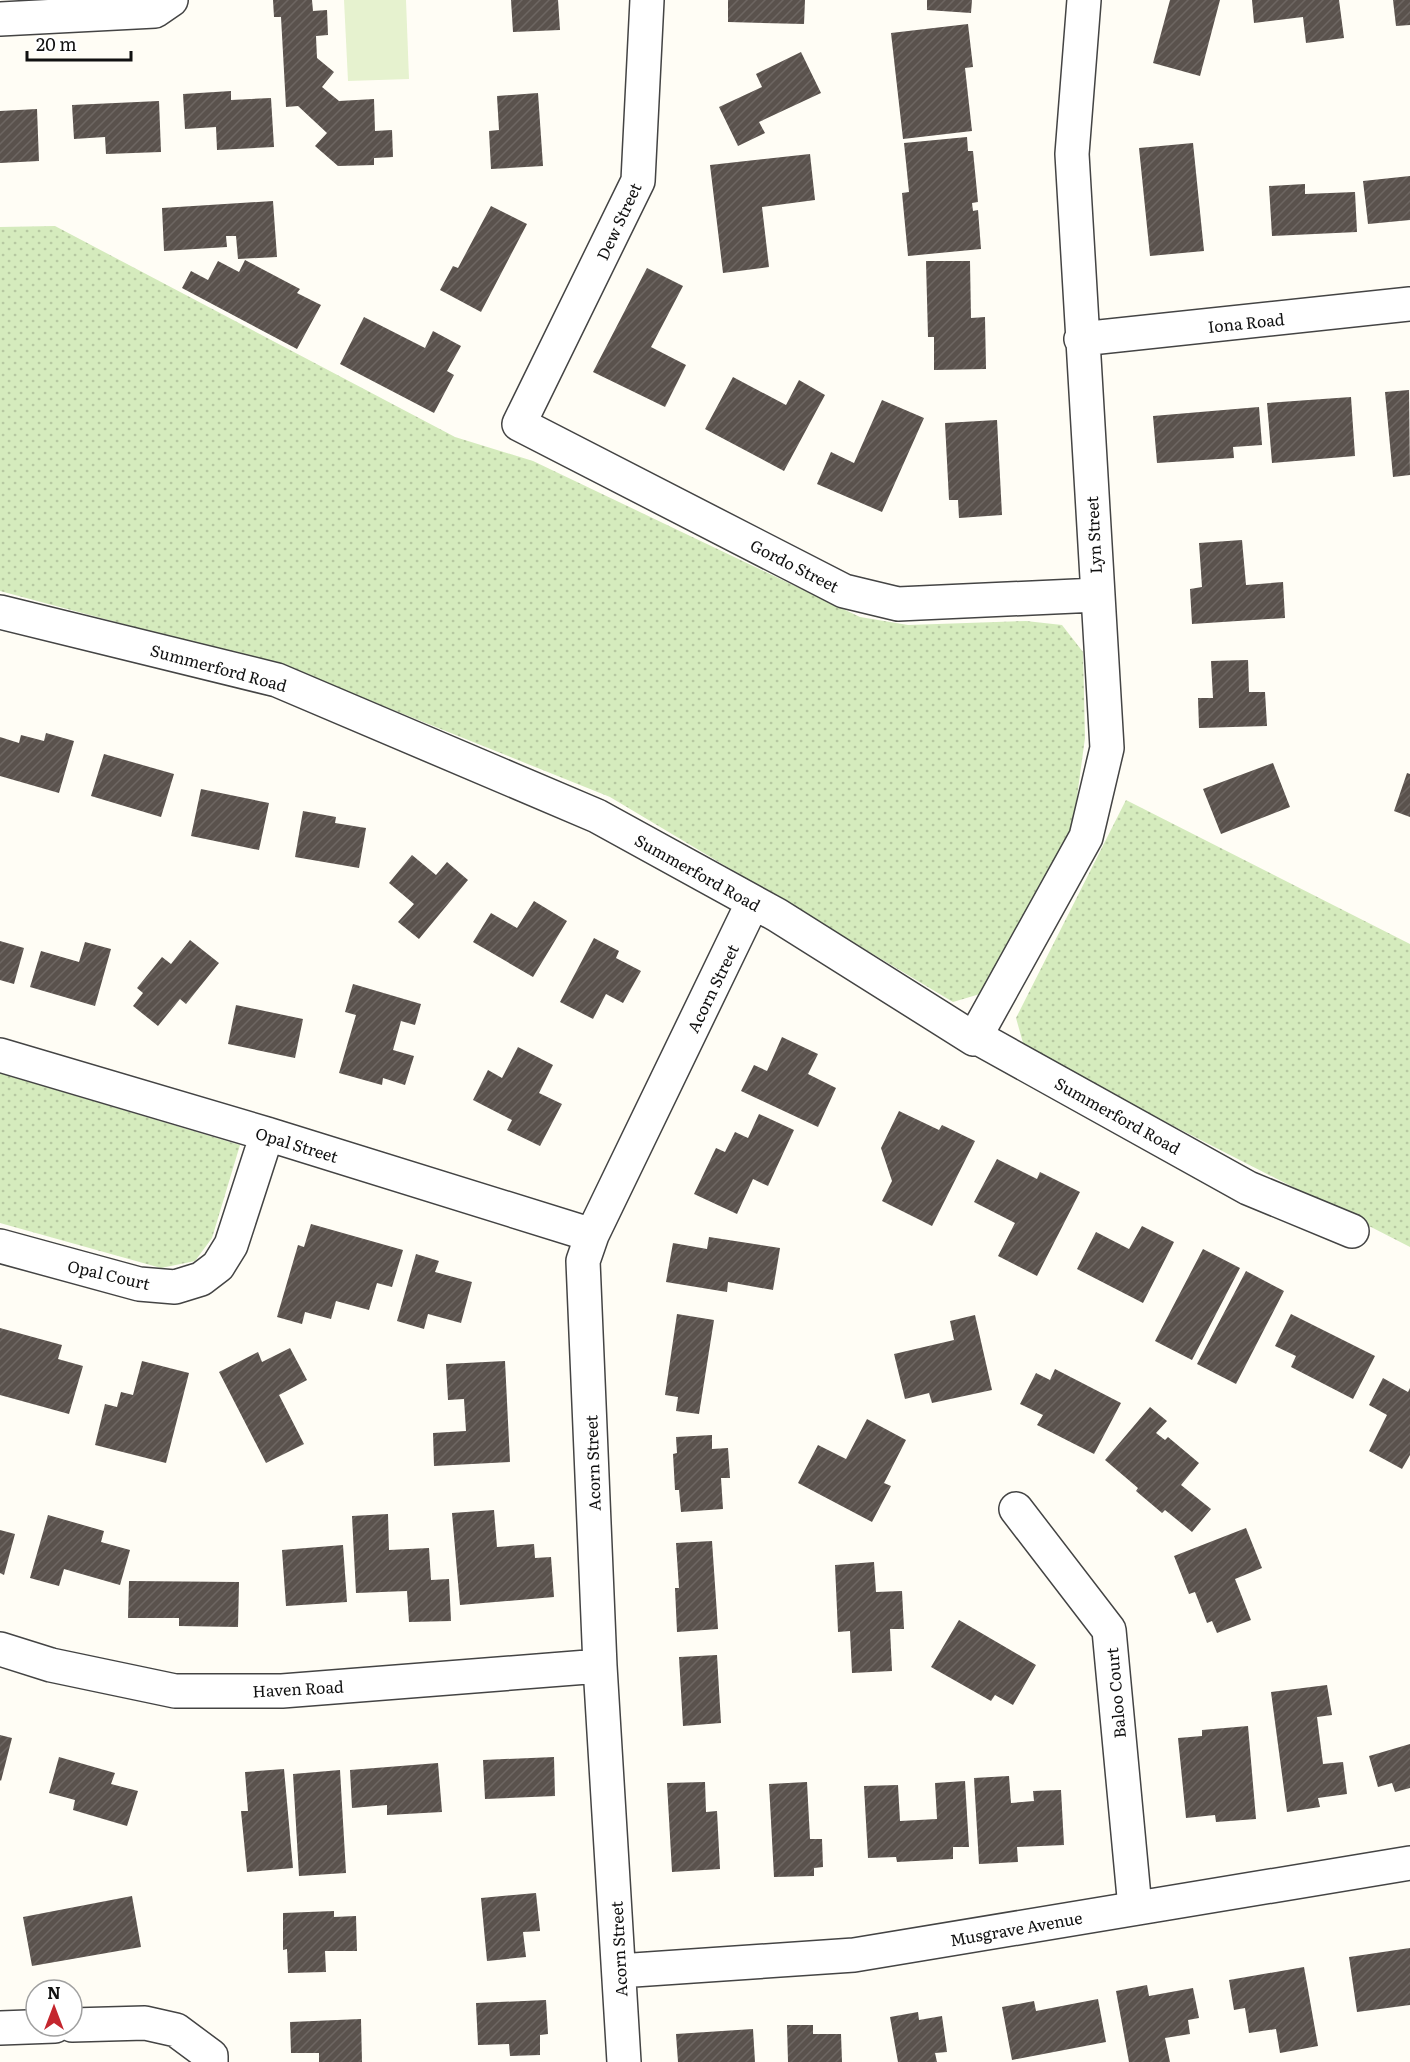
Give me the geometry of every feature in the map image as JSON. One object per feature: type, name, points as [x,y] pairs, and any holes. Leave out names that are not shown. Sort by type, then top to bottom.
[{"type":"street","points":[[0,19],[155,11],[171,0]]},
{"type":"street","name":"Dew Street","points":[[519,424],[638,181],[647,0]]},
{"type":"street","name":"Lyn Street","points":[[974,1039],[1086,837],[1107,748],[1081,339],[1072,154],[1084,0]]},
{"type":"street","name":"Iona Road","points":[[1081,339],[1410,304]]},
{"type":"street","name":"Gordo Street","points":[[519,424],[844,591],[898,604],[1097,595]]},
{"type":"street","name":"Summerford Road","points":[[0,612],[278,680],[597,816],[753,902],[974,1039],[980,1039],[1248,1188],[1352,1231]]},
{"type":"street","name":"Acorn Street","points":[[624,2062],[600,1666],[583,1261],[592,1235],[753,902]]},
{"type":"street","name":"Opal Street","points":[[0,1056],[267,1134],[592,1235]]},
{"type":"street","name":"Opal Court","points":[[0,1246],[139,1284],[175,1287],[201,1279],[218,1266],[231,1245],[267,1134]]},
{"type":"street","name":"Baloo Court","points":[[1016,1509],[1109,1630],[1135,1908]]},
{"type":"street","name":"Haven Road","points":[[0,1649],[51,1665],[175,1690],[282,1690],[600,1666]]},
{"type":"street","name":"Musgrave Avenue","points":[[620,1971],[854,1955],[1410,1863]]},
{"type":"street","points":[[84,2025],[145,2023],[176,2030],[211,2056],[211,2062]]},
{"type":"street","points":[[0,2028],[24,2027]]},
{"type":"green space","points":[[344,0],[406,0],[409,79],[348,81]]},
{"type":"green space","points":[[55,226],[455,437],[533,461],[860,617],[908,625],[1026,621],[1062,625],[1083,652],[1085,738],[1073,826],[990,991],[953,1002],[610,797],[291,669],[0,591],[0,227]]},
{"type":"green space","points":[[1126,800],[1410,944],[1410,1247],[1025,1050],[1016,1018]]},
{"type":"green space","points":[[0,1073],[240,1145],[212,1238],[195,1261],[161,1268],[0,1223]]},
{"type":"building","points":[[273,0],[312,0],[313,11],[327,10],[328,35],[316,36],[317,58],[334,72],[322,87],[339,101],[374,99],[375,131],[392,130],[393,157],[374,158],[374,165],[338,166],[315,146],[327,133],[298,106],[286,107],[281,17],[274,17]]},
{"type":"building","points":[[511,0],[558,0],[560,30],[513,32]]},
{"type":"building","points":[[728,0],[805,0],[804,24],[728,22]]},
{"type":"building","points":[[927,0],[972,0],[971,13],[927,10]]},
{"type":"building","points":[[1170,0],[1220,0],[1200,76],[1153,63]]},
{"type":"building","points":[[1252,0],[1339,0],[1344,38],[1306,43],[1303,17],[1254,23]]},
{"type":"building","points":[[1393,0],[1410,0],[1410,25],[1396,26]]},
{"type":"building","points":[[968,24],[973,67],[965,68],[972,131],[903,139],[891,33]]},
{"type":"building","points":[[801,52],[821,93],[759,122],[765,133],[738,146],[719,107],[762,87],[756,74]]},
{"type":"building","points":[[231,91],[231,100],[271,98],[274,147],[217,150],[216,127],[185,129],[183,94]]},
{"type":"building","points":[[538,93],[543,166],[491,169],[489,131],[499,130],[497,96]]},
{"type":"building","points":[[159,101],[161,152],[106,154],[105,137],[74,139],[72,105]]},
{"type":"building","points":[[37,109],[39,161],[0,163],[0,111]]},
{"type":"building","points":[[967,137],[968,151],[973,151],[978,202],[972,203],[973,211],[978,210],[981,249],[908,256],[902,193],[909,192],[904,143]]},
{"type":"building","points":[[1193,143],[1204,251],[1150,256],[1139,148]]},
{"type":"building","points":[[810,154],[815,200],[762,207],[769,267],[723,273],[710,165]]},
{"type":"building","points":[[1410,176],[1410,220],[1368,224],[1363,181]]},
{"type":"building","points":[[1305,184],[1305,194],[1355,192],[1357,232],[1272,236],[1269,186]]},
{"type":"building","points":[[273,201],[277,257],[238,259],[236,236],[226,236],[227,247],[164,251],[162,208]]},
{"type":"building","points":[[491,206],[527,224],[481,312],[440,290],[453,266],[458,268]]},
{"type":"building","points":[[245,260],[300,289],[297,293],[321,305],[297,349],[182,288],[191,271],[208,280],[218,261],[239,272]]},
{"type":"building","points":[[926,261],[970,261],[971,318],[985,317],[986,369],[934,370],[934,337],[928,337]]},
{"type":"building","points":[[647,268],[683,286],[651,347],[686,365],[665,407],[593,372]]},
{"type":"building","points":[[364,317],[425,348],[433,331],[461,346],[447,371],[454,375],[434,413],[340,364]]},
{"type":"building","points":[[733,377],[786,405],[799,380],[825,395],[784,471],[705,429]]},
{"type":"building","points":[[1409,390],[1410,475],[1393,477],[1385,392]]},
{"type":"building","points":[[1351,397],[1355,456],[1272,463],[1267,403]]},
{"type":"building","points":[[882,400],[924,418],[882,512],[817,484],[831,452],[854,463]]},
{"type":"building","points":[[1259,407],[1262,445],[1233,447],[1234,458],[1157,463],[1153,416]]},
{"type":"building","points":[[997,420],[1002,515],[959,518],[958,500],[949,500],[945,423]]},
{"type":"building","points":[[1242,540],[1246,585],[1283,582],[1285,618],[1192,624],[1190,589],[1202,587],[1199,543]]},
{"type":"building","points":[[1248,660],[1249,692],[1265,692],[1267,726],[1199,728],[1198,698],[1213,698],[1211,661]]},
{"type":"building","points":[[46,733],[74,741],[59,793],[0,776],[0,737],[19,743],[21,735],[44,741]]},
{"type":"building","points":[[104,754],[174,774],[161,817],[91,796]]},
{"type":"building","points":[[1273,763],[1290,807],[1221,834],[1203,789]]},
{"type":"building","points":[[1407,773],[1410,774],[1410,817],[1394,811]]},
{"type":"building","points":[[201,789],[269,803],[259,850],[191,836]]},
{"type":"building","points":[[303,811],[336,817],[335,823],[366,828],[359,868],[295,857]]},
{"type":"building","points":[[412,855],[436,875],[447,862],[468,880],[419,939],[398,922],[414,904],[389,883]]},
{"type":"building","points":[[534,901],[567,921],[533,977],[473,942],[491,913],[517,928]]},
{"type":"building","points":[[594,938],[619,951],[616,958],[641,971],[623,1003],[606,994],[593,1019],[560,1002]]},
{"type":"building","points":[[190,940],[219,963],[186,1004],[180,999],[158,1026],[133,1006],[143,993],[137,988],[162,957],[171,964]]},
{"type":"building","points":[[0,941],[24,948],[14,984],[0,980]]},
{"type":"building","points":[[85,942],[111,949],[95,1006],[30,987],[41,951],[79,962]]},
{"type":"building","points":[[353,984],[421,1004],[415,1025],[401,1021],[393,1050],[414,1056],[405,1085],[383,1078],[382,1085],[339,1073],[356,1015],[345,1012]]},
{"type":"building","points":[[236,1005],[303,1019],[295,1058],[228,1044]]},
{"type":"building","points":[[782,1037],[818,1054],[808,1074],[836,1088],[818,1127],[741,1091],[754,1065],[767,1071]]},
{"type":"building","points":[[518,1047],[553,1065],[539,1093],[562,1104],[540,1146],[507,1130],[512,1120],[473,1100],[488,1070],[502,1078]]},
{"type":"building","points":[[899,1111],[939,1130],[942,1125],[975,1141],[932,1226],[882,1201],[892,1181],[881,1148]]},
{"type":"building","points":[[759,1114],[794,1130],[768,1186],[753,1179],[737,1214],[694,1194],[716,1148],[725,1152],[735,1132],[748,1138]]},
{"type":"building","points":[[997,1159],[1037,1179],[1040,1172],[1080,1192],[1037,1276],[998,1256],[1015,1223],[974,1202]]},
{"type":"building","points":[[311,1224],[403,1250],[392,1287],[377,1283],[369,1310],[336,1301],[331,1319],[305,1312],[302,1324],[277,1317],[298,1245],[304,1247]]},
{"type":"building","points":[[1142,1226],[1174,1242],[1143,1303],[1077,1269],[1096,1232],[1129,1249]]},
{"type":"building","points":[[709,1237],[780,1248],[773,1290],[728,1282],[727,1292],[666,1282],[673,1243],[707,1249]]},
{"type":"building","points":[[1203,1249],[1240,1268],[1192,1360],[1155,1341]]},
{"type":"building","points":[[416,1254],[439,1261],[435,1272],[472,1282],[461,1323],[428,1314],[424,1329],[397,1321]]},
{"type":"building","points":[[1246,1271],[1284,1291],[1236,1384],[1197,1364]]},
{"type":"building","points":[[677,1314],[714,1320],[699,1414],[676,1411],[678,1397],[665,1395]]},
{"type":"building","points":[[1291,1314],[1375,1356],[1353,1399],[1291,1367],[1296,1356],[1275,1346]]},
{"type":"building","points":[[975,1315],[992,1390],[932,1403],[929,1393],[905,1399],[894,1354],[954,1340],[950,1321]]},
{"type":"building","points":[[0,1328],[62,1345],[58,1359],[83,1366],[69,1414],[0,1395]]},
{"type":"building","points":[[290,1348],[307,1380],[279,1395],[304,1444],[266,1463],[219,1372],[258,1352],[262,1362]]},
{"type":"building","points":[[142,1361],[189,1373],[166,1463],[95,1445],[105,1404],[117,1407],[121,1392],[133,1395]]},
{"type":"building","points":[[505,1361],[510,1462],[434,1466],[433,1433],[466,1431],[464,1399],[448,1400],[446,1364]]},
{"type":"building","points":[[1055,1369],[1121,1403],[1094,1454],[1037,1425],[1043,1415],[1020,1404],[1036,1373],[1050,1380]]},
{"type":"building","points":[[1383,1378],[1408,1392],[1410,1388],[1410,1455],[1402,1469],[1369,1451],[1387,1415],[1369,1405]]},
{"type":"building","points":[[1150,1407],[1167,1421],[1156,1433],[1165,1440],[1168,1437],[1199,1463],[1181,1485],[1211,1509],[1192,1532],[1165,1510],[1162,1513],[1136,1491],[1138,1488],[1105,1460]]},
{"type":"building","points":[[867,1419],[906,1440],[884,1483],[891,1486],[872,1522],[798,1483],[818,1445],[846,1459]]},
{"type":"building","points":[[712,1435],[712,1449],[728,1448],[730,1478],[721,1478],[723,1509],[681,1512],[679,1490],[675,1490],[673,1454],[677,1453],[676,1437]]},
{"type":"building","points":[[494,1510],[497,1547],[534,1544],[535,1558],[551,1557],[554,1597],[460,1605],[452,1513]]},
{"type":"building","points":[[388,1514],[389,1550],[429,1548],[431,1580],[449,1579],[451,1621],[409,1622],[407,1591],[356,1593],[352,1516]]},
{"type":"building","points":[[48,1515],[104,1531],[101,1542],[130,1550],[120,1585],[64,1569],[59,1586],[30,1578]]},
{"type":"building","points":[[1246,1528],[1262,1568],[1235,1579],[1251,1620],[1217,1633],[1212,1621],[1207,1623],[1195,1592],[1189,1594],[1174,1556]]},
{"type":"building","points":[[0,1530],[15,1534],[4,1575],[0,1573]]},
{"type":"building","points":[[712,1541],[718,1629],[677,1632],[675,1588],[679,1588],[676,1543]]},
{"type":"building","points":[[343,1545],[347,1602],[286,1606],[282,1550]]},
{"type":"building","points":[[874,1562],[876,1592],[902,1591],[904,1629],[890,1629],[892,1671],[852,1673],[850,1631],[838,1632],[835,1565]]},
{"type":"building","points":[[129,1581],[239,1582],[238,1627],[179,1626],[179,1618],[128,1618]]},
{"type":"building","points":[[959,1620],[1036,1665],[1013,1705],[995,1695],[991,1701],[931,1667]]},
{"type":"building","points":[[717,1655],[721,1723],[683,1726],[679,1657]]},
{"type":"building","points":[[1327,1685],[1332,1715],[1317,1717],[1323,1764],[1343,1762],[1347,1794],[1318,1798],[1320,1807],[1287,1812],[1271,1692]]},
{"type":"building","points":[[1248,1726],[1256,1819],[1216,1822],[1215,1815],[1186,1818],[1178,1738],[1202,1736],[1202,1730]]},
{"type":"building","points":[[0,1735],[12,1738],[1,1781],[0,1780]]},
{"type":"building","points":[[1410,1744],[1410,1788],[1395,1792],[1392,1783],[1378,1787],[1369,1756]]},
{"type":"building","points":[[59,1757],[115,1773],[111,1784],[138,1791],[127,1826],[73,1810],[75,1800],[49,1793]]},
{"type":"building","points":[[554,1757],[555,1796],[485,1799],[483,1760]]},
{"type":"building","points":[[438,1763],[442,1812],[387,1815],[387,1805],[352,1808],[350,1770]]},
{"type":"building","points":[[284,1769],[293,1868],[247,1872],[241,1811],[248,1811],[245,1772]]},
{"type":"building","points":[[340,1770],[346,1873],[299,1876],[293,1774]]},
{"type":"building","points":[[1009,1776],[1011,1803],[1034,1801],[1033,1791],[1061,1790],[1064,1845],[1017,1847],[1018,1862],[979,1864],[974,1778]]},
{"type":"building","points":[[965,1781],[969,1847],[953,1847],[953,1859],[897,1862],[896,1857],[868,1858],[864,1786],[898,1785],[900,1821],[937,1819],[935,1783]]},
{"type":"building","points":[[705,1782],[706,1812],[717,1811],[720,1869],[672,1872],[667,1783]]},
{"type":"building","points":[[807,1782],[810,1839],[822,1839],[823,1867],[814,1868],[814,1876],[774,1877],[769,1784]]},
{"type":"building","points":[[536,1893],[540,1931],[523,1932],[526,1957],[487,1961],[481,1898]]},
{"type":"building","points":[[132,1896],[141,1947],[32,1966],[23,1917]]},
{"type":"building","points":[[334,1911],[334,1917],[356,1916],[357,1951],[325,1951],[326,1972],[288,1973],[287,1949],[283,1950],[283,1913]]},
{"type":"building","points":[[1410,1948],[1410,2005],[1357,2012],[1349,1957]]},
{"type":"building","points":[[1304,1967],[1318,2046],[1280,2053],[1276,2029],[1249,2033],[1245,2008],[1234,2010],[1229,1980]]},
{"type":"building","points":[[1147,1985],[1149,1996],[1193,1988],[1199,2018],[1188,2020],[1190,2034],[1165,2038],[1170,2062],[1129,2062],[1116,1991]]},
{"type":"building","points":[[1098,1999],[1106,2042],[1012,2060],[1002,2007],[1034,2001],[1036,2011]]},
{"type":"building","points":[[546,2000],[548,2034],[540,2035],[540,2055],[510,2056],[509,2044],[478,2045],[476,2003]]},
{"type":"building","points":[[918,2012],[919,2020],[942,2016],[947,2052],[935,2053],[937,2062],[898,2062],[890,2017]]},
{"type":"building","points":[[361,2019],[362,2062],[319,2062],[319,2053],[291,2053],[290,2022]]},
{"type":"building","points":[[787,2025],[813,2025],[813,2034],[841,2034],[842,2062],[788,2062]]},
{"type":"building","points":[[753,2029],[755,2062],[678,2062],[676,2034]]}]
